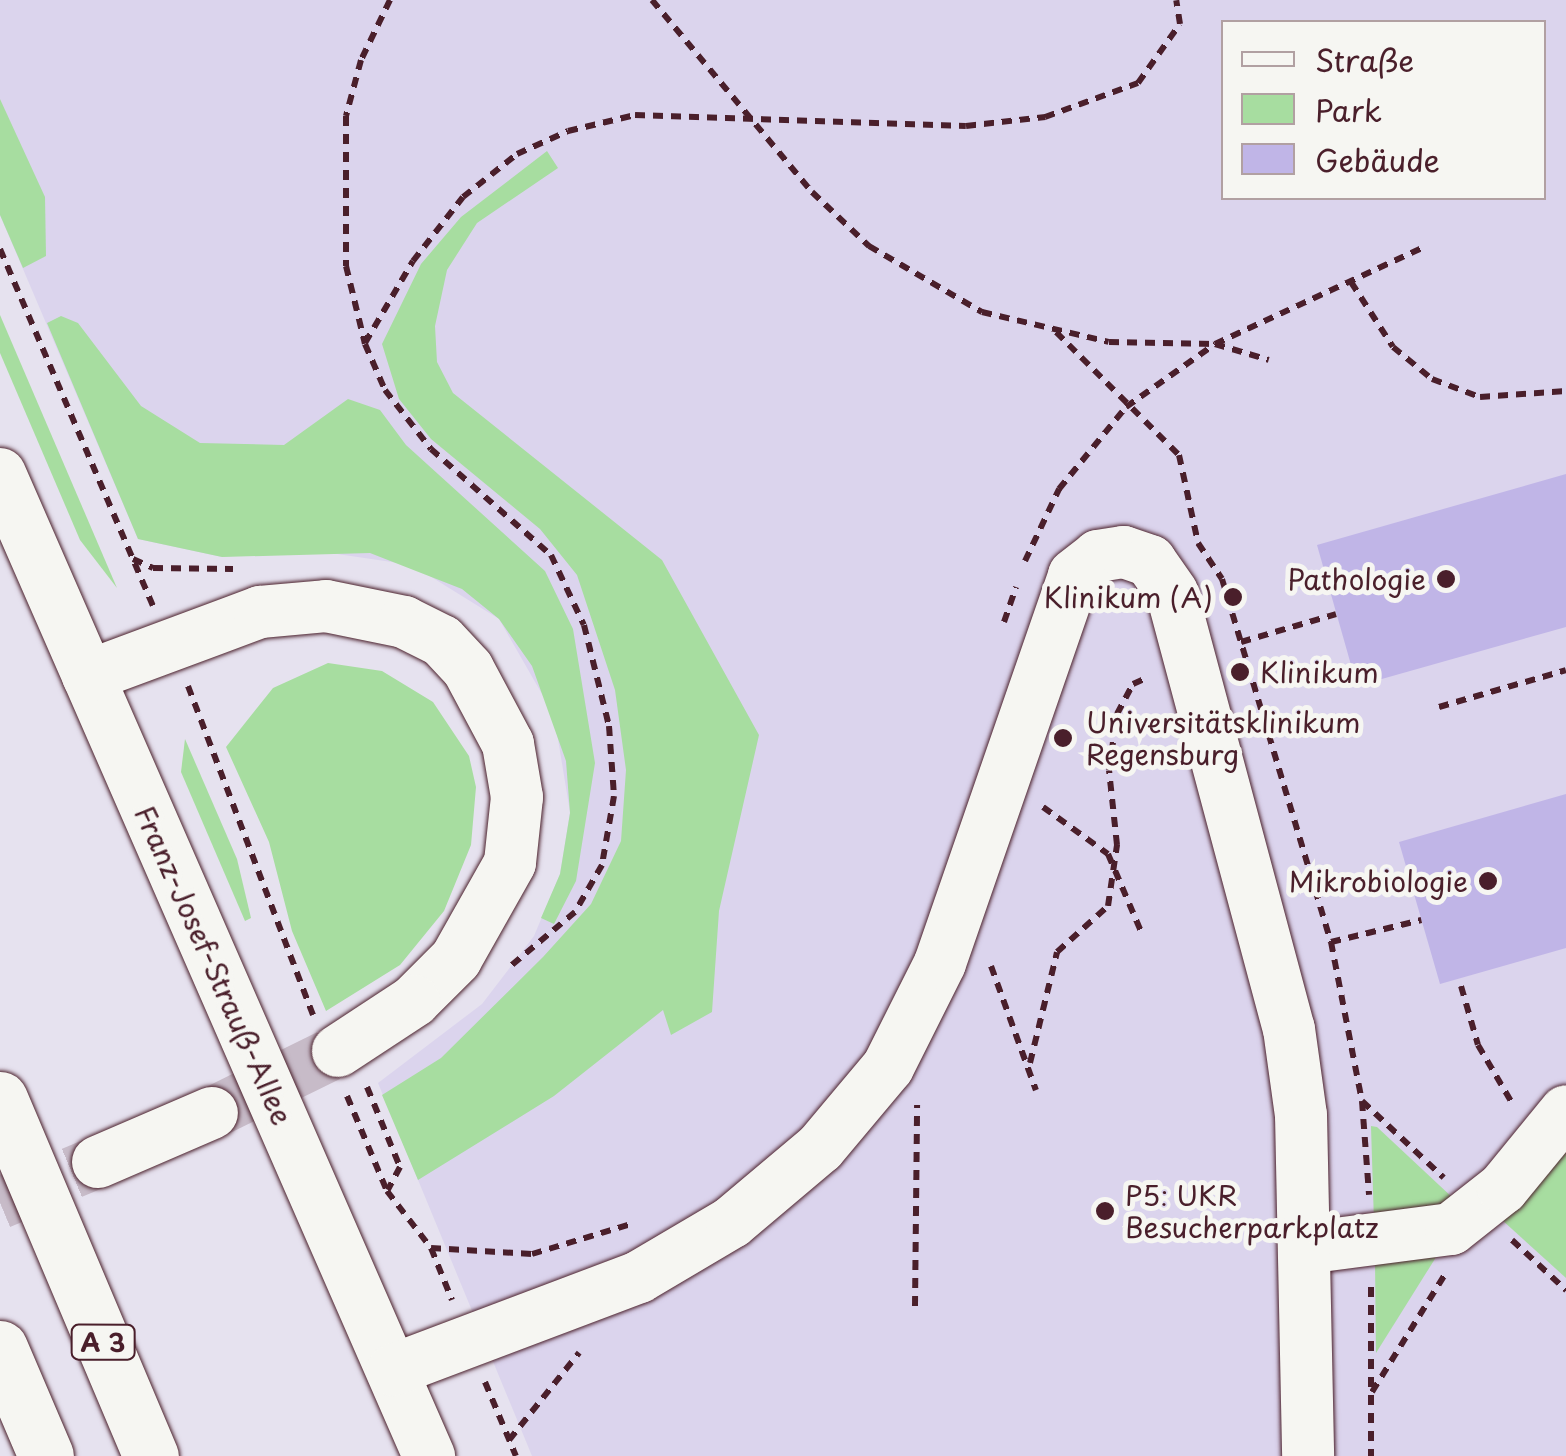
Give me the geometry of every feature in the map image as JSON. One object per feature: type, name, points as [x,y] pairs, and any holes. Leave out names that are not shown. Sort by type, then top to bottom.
[{"type":"highway","name":"A 3","points":[[0,1099],[151,1456]]},
{"type":"highway","points":[[0,1348],[46,1456]]},
{"type":"street","name":"Franz-Josef-Strauß-Allee","points":[[0,474],[429,1456]]},
{"type":"street","points":[[393,1370],[639,1277],[732,1222],[820,1148],[888,1068],[964,900],[1056,612],[1074,575],[1098,556],[1124,552],[1150,561],[1172,593],[1289,1029],[1305,1248],[1308,1456]]},
{"type":"street","points":[[88,676],[260,612],[326,606],[404,622],[442,641],[468,668],[508,744],[517,797],[510,863],[456,960],[414,1001],[338,1050]]},
{"type":"street","points":[[98,1162],[212,1113]]},
{"type":"street","points":[[1305,1248],[1420,1238],[1480,1211],[1555,1124]]},
{"type":"path","points":[[390,0],[361,60],[346,116],[346,266],[364,344],[385,390],[431,449],[551,555],[584,626],[609,726],[614,796],[602,865],[545,944],[489,980]]},
{"type":"path","points":[[652,0],[748,117],[869,246],[982,312],[1056,332],[1214,344],[1268,360]]},
{"type":"path","points":[[364,344],[413,261],[463,197],[517,154],[568,130],[635,115],[966,126],[1045,117],[1138,83],[1180,24],[1176,0]]},
{"type":"path","points":[[1002,626],[1060,489],[1126,407],[1214,344],[1424,247]]},
{"type":"path","points":[[1351,282],[1393,347],[1432,380],[1480,397],[1566,391]]},
{"type":"path","points":[[1056,332],[1126,407],[1180,455]]},
{"type":"path","points":[[1241,642],[1336,614]]},
{"type":"path","points":[[1030,1063],[1058,952],[1108,906],[1114,865],[1110,770],[1117,714],[1133,684],[1192,661]]},
{"type":"path","points":[[1439,707],[1566,670]]},
{"type":"path","points":[[1004,784],[1092,836],[1114,865],[1143,936]]},
{"type":"path","points":[[964,900],[1030,1063],[1036,1090]]},
{"type":"path","points":[[1331,942],[1421,920]]},
{"type":"path","points":[[1461,986],[1489,1070],[1555,1124]]},
{"type":"path","points":[[915,1306],[918,1086]]},
{"type":"path","points":[[369,1092],[400,1166],[387,1191]]},
{"type":"path","points":[[351,1106],[387,1191],[432,1248],[516,1456]]},
{"type":"path","points":[[1371,1394],[1480,1211]]},
{"type":"path","points":[[432,1248],[532,1254],[637,1222]]},
{"type":"path","points":[[509,1440],[592,1336]]},
{"type":"shaded area","name":"Universitätsklinikum Regensburg","points":[[0,0],[1566,0],[1566,1456],[532,1456],[378,1083],[482,1004],[534,936],[560,874],[570,812],[554,715],[499,619],[412,565],[310,550],[222,557],[138,539],[0,215]]},
{"type":"green space","points":[[0,99],[45,197],[46,256],[23,268],[0,215]]},
{"type":"green space","points":[[547,151],[558,168],[477,223],[447,270],[435,326],[437,362],[453,393],[662,560],[759,735],[719,911],[712,1012],[671,1035],[663,1010],[554,1096],[418,1180],[382,1095],[441,1058],[543,957],[591,904],[621,841],[626,770],[615,690],[577,575],[540,529],[431,439],[399,399],[382,344],[421,264],[461,217]]},
{"type":"green space","points":[[0,315],[117,588],[80,540],[0,353]]},
{"type":"green space","points":[[61,316],[78,323],[141,406],[200,443],[284,445],[348,399],[380,410],[406,445],[545,571],[573,629],[595,763],[576,881],[554,924],[541,918],[560,874],[570,813],[566,761],[532,666],[499,619],[462,589],[370,553],[222,557],[138,539],[47,323]]},
{"type":"green space","points":[[328,663],[382,671],[433,702],[469,756],[476,787],[471,845],[444,911],[400,965],[326,1011],[292,931],[269,842],[226,747],[273,688]]},
{"type":"green space","points":[[185,739],[237,859],[251,918],[245,921],[181,772]]},
{"type":"green space","points":[[1566,1118],[1566,1278],[1491,1210]]},
{"type":"green space","points":[[1371,1126],[1377,1127],[1454,1199],[1430,1213],[1374,1223]]},
{"type":"green space","points":[[1443,1246],[1376,1353],[1375,1261]]},
{"type":"building","name":"Pathologie","points":[[1566,474],[1566,627],[1357,686],[1317,545]]},
{"type":"building","name":"Mikrobiologie","points":[[1566,794],[1566,948],[1440,984],[1399,842]]},
{"type":"tunnel","points":[[212,1113],[338,1051]]},
{"type":"tunnel","points":[[0,1203],[98,1162]]},
{"type":"place","name":"Pathologie","points":[[1446,579]]},
{"type":"place","name":"Klinikum (A)","points":[[1233,597]]},
{"type":"place","name":"Klinikum","points":[[1240,672]]},
{"type":"place","name":"Universitätsklinikum Regensburg","points":[[1063,738]]},
{"type":"place","name":"Mikrobiologie","points":[[1488,881]]},
{"type":"place","name":"P5: UKR Besucherparkplatz","points":[[1105,1211]]}]
